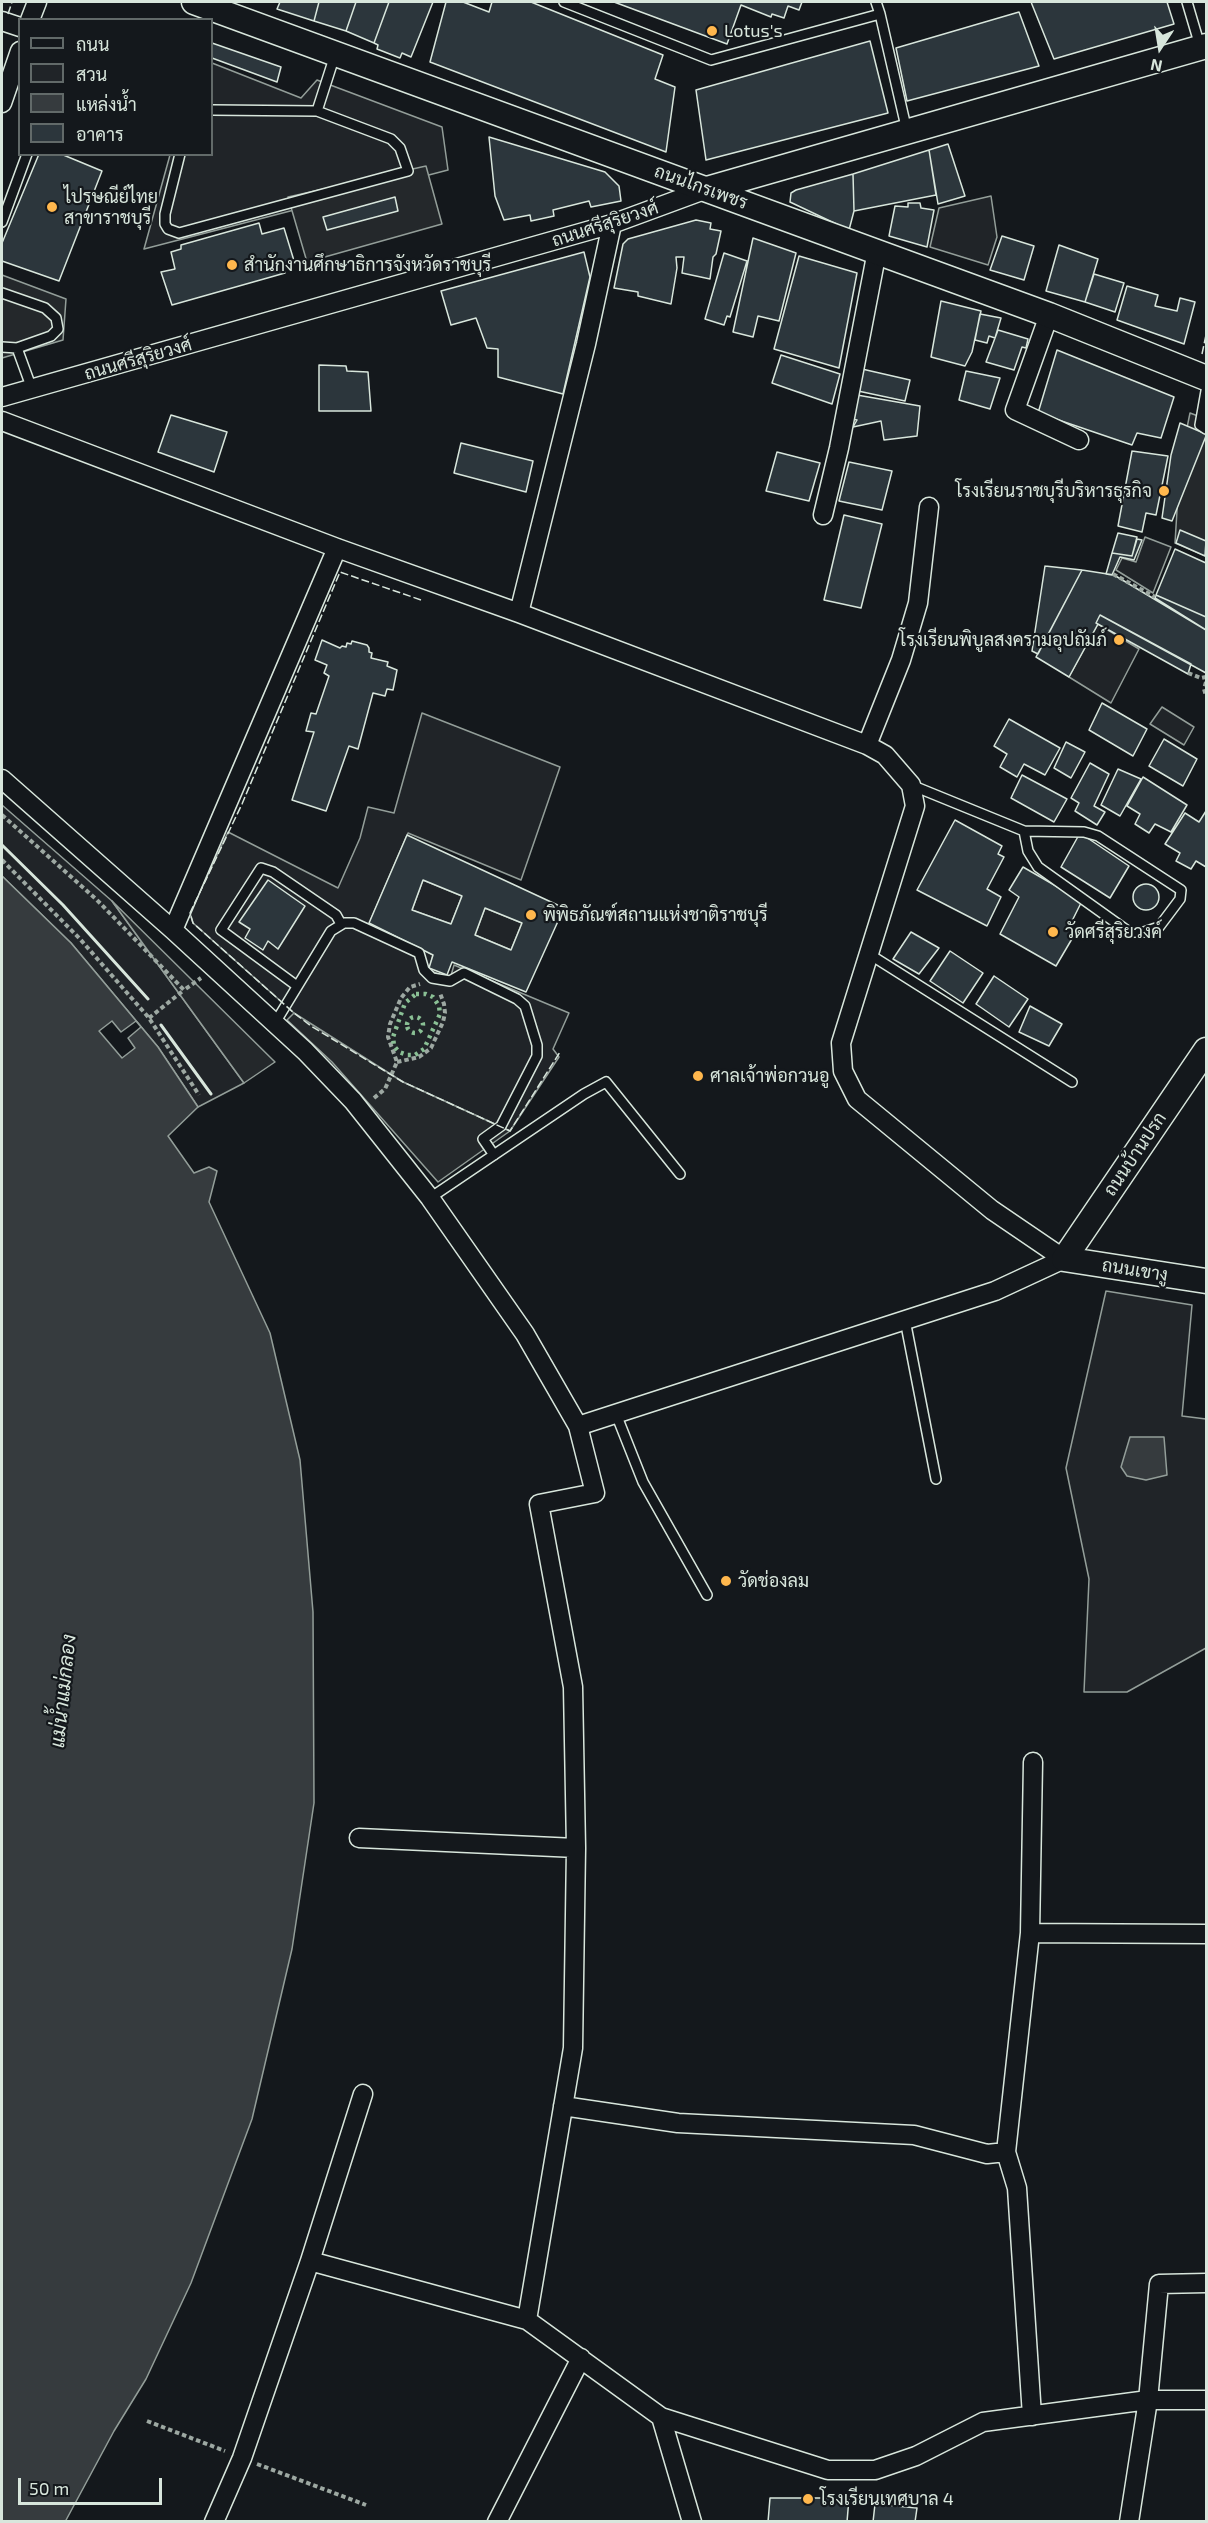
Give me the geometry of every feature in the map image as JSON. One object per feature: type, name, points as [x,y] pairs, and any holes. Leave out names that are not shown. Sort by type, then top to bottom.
[{"type":"main road","name":"ถนนไกรเพชร","points":[[194,2],[877,251],[1049,315],[1206,378]]},
{"type":"main road","name":"ถนนศรีสุริยวงศ์","points":[[707,189],[1204,47]]},
{"type":"main road","name":"ถนนบ้านปรก","points":[[1064,1259],[1206,1050]]},
{"type":"main road","name":"ถนนเขางู","points":[[1064,1259],[1206,1281]]},
{"type":"street","points":[[31,18],[37,2]]},
{"type":"street","points":[[2,21],[18,26]]},
{"type":"street","points":[[2,103],[18,57]]},
{"type":"street","name":"ถนนศรีสุริยวงศ์","points":[[2,397],[612,224],[707,189]]},
{"type":"street","points":[[519,613],[586,345],[612,224]]},
{"type":"street","points":[[823,515],[839,448],[877,251]]},
{"type":"street","points":[[1049,315],[1015,410],[1079,440]]},
{"type":"street","points":[[2,421],[337,548],[519,613],[867,745],[885,755],[911,785],[915,806],[842,1043],[843,1071],[857,1099],[992,1210],[1064,1259]]},
{"type":"street","points":[[867,745],[901,660],[918,603],[929,507]]},
{"type":"street","points":[[174,930],[337,548]]},
{"type":"street","points":[[2,779],[174,930],[275,1023],[305,1051],[359,1109],[430,1198],[525,1334],[578,1426],[596,1493],[539,1503],[573,1687],[576,1848],[573,2048],[526,2320]]},
{"type":"street","points":[[578,1426],[995,1291],[1064,1259]]},
{"type":"street","points":[[1032,2416],[1017,2188],[1006,2152],[1030,1933],[1033,1761]]},
{"type":"street","points":[[359,1838],[576,1848]]},
{"type":"street","points":[[1030,1933],[1206,1934]]},
{"type":"street","points":[[214,2522],[242,2458],[310,2261],[363,2094]]},
{"type":"street","points":[[563,2106],[678,2123],[914,2135],[987,2154],[1006,2152]]},
{"type":"street","points":[[310,2261],[526,2320],[661,2417],[828,2470],[875,2470],[916,2456],[983,2422],[1148,2400],[1206,2400]]},
{"type":"street","points":[[1129,2522],[1148,2400],[1159,2284],[1206,2283]]},
{"type":"street","points":[[497,2522],[581,2358]]},
{"type":"street","points":[[661,2417],[692,2522]]},
{"type":"lane","points":[[564,2],[711,60],[880,14]]},
{"type":"lane","points":[[876,2],[907,131]]},
{"type":"lane","points":[[1187,2],[1204,47]]},
{"type":"lane","points":[[317,111],[336,53]]},
{"type":"lane","points":[[180,156],[165,214],[165,224],[168,230],[178,233],[408,171],[400,148],[391,139],[317,111],[213,110]]},
{"type":"lane","points":[[2,222],[26,156]]},
{"type":"lane","points":[[2,293],[45,308],[56,318],[58,329],[51,336],[17,348],[2,347]]},
{"type":"lane","points":[[17,348],[32,389]]},
{"type":"lane","points":[[1206,390],[1200,425],[1206,429]]},
{"type":"lane","points":[[911,785],[1024,831],[1084,832],[1098,836],[1181,890],[1180,898],[1159,927],[1144,932],[1129,932],[1038,867],[1028,851],[1024,831]]},
{"type":"lane","points":[[297,986],[221,930],[261,868],[273,872],[336,915],[341,924]]},
{"type":"lane","points":[[275,1023],[331,931],[341,924],[354,923],[419,952],[424,970],[432,978],[450,981],[464,973],[517,999],[525,1005],[537,1045],[537,1056],[501,1126],[483,1139],[494,1155]]},
{"type":"lane","points":[[869,954],[1072,1082]]},
{"type":"lane","points":[[430,1198],[584,1094],[606,1082],[680,1174]]},
{"type":"lane","points":[[905,1320],[936,1479]]},
{"type":"lane","points":[[616,1414],[643,1482],[707,1595]]},
{"type":"path","points":[[1113,574],[1155,597]]},
{"type":"path","points":[[1188,673],[1201,678],[1206,677]]},
{"type":"path","points":[[1206,682],[1204,689],[1206,696]]},
{"type":"path","points":[[2,815],[97,900],[184,990]]},
{"type":"path","points":[[2,860],[80,939],[148,1018],[199,1095]]},
{"type":"path","points":[[148,1018],[213,968]]},
{"type":"path","points":[[359,1109],[385,1089],[397,1060],[388,1037],[390,1024],[401,998],[410,987],[421,984],[429,985]]},
{"type":"path","points":[[397,1060],[427,1053],[443,1022],[442,995],[435,988]]},
{"type":"path","points":[[147,2421],[366,2505]]},
{"type":"green space","points":[[213,63],[301,98],[317,80],[442,127],[448,170],[144,249],[170,156],[213,156]]},
{"type":"green space","points":[[991,196],[997,237],[988,265],[930,247],[939,208]]},
{"type":"green space","points":[[1145,537],[1171,547],[1153,593],[1116,570],[1122,558],[1136,562]]},
{"type":"green space","points":[[1098,624],[1139,649],[1111,703],[1069,677]]},
{"type":"green space","points":[[1162,707],[1194,727],[1184,745],[1150,724]]},
{"type":"green space","points":[[422,713],[560,767],[521,880],[408,833],[371,919],[433,955],[429,970],[450,979],[454,965],[569,1013],[553,1049],[559,1057],[510,1131],[403,1082],[311,1026],[193,923],[190,913],[228,832],[338,888],[360,838],[368,807],[394,813]]},
{"type":"green space","points":[[2,805],[112,901],[244,1083],[198,1107],[158,1047],[71,943],[2,876]]},
{"type":"green space","points":[[423,880],[462,896],[451,924],[412,910]]},
{"type":"green space","points":[[485,908],[522,923],[511,950],[475,935]]},
{"type":"green space","points":[[1106,1291],[1192,1305],[1182,1416],[1206,1419],[1206,1648],[1127,1692],[1084,1692],[1089,1579],[1066,1468]]},
{"type":"shaded area","points":[[426,166],[442,224],[307,262],[288,197]]},
{"type":"shaded area","points":[[2,275],[66,299],[63,340],[2,358]]},
{"type":"shaded area","points":[[1190,413],[1206,419],[1206,556],[1175,543],[1180,462]]},
{"type":"shaded area","points":[[112,901],[275,1062],[244,1083]]},
{"type":"shaded area","points":[[294,1013],[403,1082],[510,1131],[438,1182],[332,1062],[287,1020]]},
{"type":"water","name":"แม่น้ำแม่กลอง","points":[[2,876],[71,943],[158,1047],[198,1107],[168,1136],[194,1173],[209,1167],[217,1171],[209,1202],[270,1333],[300,1460],[313,1612],[314,1803],[292,1949],[252,2119],[191,2283],[146,2379],[114,2431],[65,2522],[2,2521]]},
{"type":"water","points":[[1130,1437],[1164,1437],[1167,1475],[1146,1480],[1127,1476],[1121,1467]]},
{"type":"pier","points":[[112,1021],[121,1032],[136,1021],[141,1027],[128,1038],[135,1048],[122,1058],[99,1031]]},
{"type":"building","points":[[280,2],[319,2],[314,21],[277,9]]},
{"type":"building","points":[[319,2],[356,2],[346,31],[314,21]]},
{"type":"building","points":[[356,2],[389,2],[374,43],[346,31]]},
{"type":"building","points":[[389,2],[433,2],[411,57],[402,53],[400,58],[377,49],[378,45],[374,43]]},
{"type":"building","points":[[446,2],[463,2],[489,12],[492,2],[531,2],[663,55],[655,79],[675,87],[666,152],[430,62]]},
{"type":"building","name":"Lotus's","points":[[614,2],[802,2],[799,10],[788,6],[784,18],[772,14],[771,17],[741,5],[727,44]]},
{"type":"building","points":[[1031,2],[1167,2],[1174,24],[1054,59]]},
{"type":"building","points":[[1019,12],[1039,66],[907,101],[896,48]]},
{"type":"building","points":[[870,41],[888,113],[706,160],[696,90]]},
{"type":"building","points":[[213,43],[281,67],[277,82],[213,58]]},
{"type":"building","points":[[489,137],[605,172],[619,186],[621,201],[591,207],[589,201],[553,210],[554,216],[531,221],[530,215],[504,220],[495,196]]},
{"type":"building","points":[[948,144],[965,196],[938,204],[929,150]]},
{"type":"building","points":[[929,150],[936,195],[854,211],[853,174]]},
{"type":"building","name":"ไปรษณีย์ไทย สาขาราชบุรี","points":[[38,156],[66,156],[102,171],[59,281],[2,261],[2,243]]},
{"type":"building","points":[[853,174],[854,211],[849,230],[790,202],[791,193],[796,190]]},
{"type":"building","points":[[395,197],[398,211],[327,230],[323,217]]},
{"type":"building","points":[[908,203],[920,203],[921,208],[934,210],[927,247],[889,236],[895,206],[908,207]]},
{"type":"building","points":[[696,220],[711,223],[710,229],[721,231],[716,254],[713,257],[710,279],[682,273],[684,257],[676,257],[677,268],[671,304],[638,296],[638,292],[614,288],[623,244],[628,239]]},
{"type":"building","name":"สำนักงานศึกษาธิการจังหวัดราชบุรี","points":[[259,223],[262,234],[284,228],[295,264],[283,266],[285,273],[172,305],[161,272],[175,269],[171,252],[181,249],[181,245]]},
{"type":"building","points":[[1002,236],[1034,246],[1024,280],[990,270]]},
{"type":"building","points":[[753,238],[796,253],[779,321],[758,316],[753,337],[733,332]]},
{"type":"building","points":[[1059,245],[1098,259],[1085,302],[1046,291]]},
{"type":"building","points":[[584,252],[590,277],[563,394],[498,377],[498,349],[487,348],[476,318],[451,325],[441,291]]},
{"type":"building","points":[[724,253],[747,261],[730,317],[727,316],[724,325],[705,319]]},
{"type":"building","points":[[799,256],[857,273],[839,368],[774,349]]},
{"type":"building","points":[[1094,274],[1124,283],[1115,312],[1085,302]]},
{"type":"building","points":[[1127,286],[1158,295],[1155,306],[1177,311],[1180,298],[1195,302],[1184,344],[1117,320]]},
{"type":"building","points":[[941,301],[981,311],[972,352],[965,366],[931,357]]},
{"type":"building","points":[[980,314],[1001,318],[995,338],[989,336],[987,343],[975,340]]},
{"type":"building","points":[[998,330],[1028,339],[1026,348],[1022,347],[1014,370],[986,362]]},
{"type":"building","points":[[1057,350],[1174,397],[1161,438],[1137,433],[1132,445],[1038,413]]},
{"type":"building","points":[[781,355],[840,374],[832,404],[772,383]]},
{"type":"building","points":[[319,365],[346,366],[347,371],[368,372],[371,411],[319,411]]},
{"type":"building","points":[[862,369],[910,380],[905,401],[858,391]]},
{"type":"building","points":[[966,371],[1000,378],[990,409],[959,400]]},
{"type":"building","points":[[857,395],[920,406],[917,436],[884,440],[881,421],[853,427],[857,420],[852,419]]},
{"type":"building","points":[[171,415],[227,432],[214,472],[158,452]]},
{"type":"building","points":[[1180,423],[1206,436],[1172,521],[1162,518],[1171,455]]},
{"type":"building","points":[[461,443],[533,461],[526,492],[454,473]]},
{"type":"building","points":[[1132,451],[1168,456],[1156,515],[1146,513],[1142,532],[1118,526]]},
{"type":"building","points":[[777,452],[820,463],[809,501],[766,491]]},
{"type":"building","points":[[849,462],[892,471],[882,510],[839,501]]},
{"type":"building","points":[[844,515],[882,524],[861,608],[824,600]]},
{"type":"building","points":[[1180,530],[1206,541],[1205,556],[1176,543]]},
{"type":"building","points":[[1118,533],[1137,537],[1132,556],[1112,553]]},
{"type":"building","points":[[1137,539],[1142,540],[1134,560],[1120,557],[1112,575],[1106,574],[1112,553],[1132,556]]},
{"type":"building","points":[[1175,549],[1206,563],[1206,617],[1156,595]]},
{"type":"building","points":[[1045,566],[1082,570],[1038,654],[1032,651]]},
{"type":"building","points":[[1082,570],[1114,575],[1206,630],[1206,673],[1100,615],[1096,623],[1098,624],[1069,677],[1036,657]]},
{"type":"building","points":[[1156,595],[1206,617],[1206,630],[1155,598]]},
{"type":"building","points":[[1100,615],[1191,664],[1188,674],[1096,623]]},
{"type":"building","points":[[322,640],[340,648],[346,647],[347,643],[351,644],[352,641],[367,645],[369,652],[372,653],[371,658],[388,662],[387,666],[397,670],[393,690],[387,689],[385,696],[373,693],[358,749],[349,746],[326,811],[292,800],[314,732],[306,731],[311,713],[316,714],[329,676],[324,673],[327,665],[315,660]]},
{"type":"building","points":[[1102,703],[1147,729],[1133,756],[1089,730]]},
{"type":"building","points":[[1009,719],[1060,748],[1045,775],[1024,764],[1017,777],[1000,767],[1007,754],[994,746]]},
{"type":"building","points":[[1164,739],[1197,759],[1183,786],[1149,766]]},
{"type":"building","points":[[1066,742],[1085,752],[1071,778],[1054,768]]},
{"type":"building","points":[[1090,763],[1109,774],[1094,806],[1105,812],[1097,825],[1075,811],[1079,803],[1071,798]]},
{"type":"building","points":[[1118,769],[1141,779],[1120,816],[1101,805]]},
{"type":"building","points":[[1022,775],[1067,799],[1054,822],[1011,798]]},
{"type":"building","points":[[1143,777],[1187,805],[1171,832],[1155,824],[1149,833],[1135,824],[1140,814],[1127,806]]},
{"type":"building","points":[[1206,811],[1206,867],[1196,861],[1191,869],[1176,861],[1180,853],[1165,844],[1185,813],[1199,822]]},
{"type":"building","points":[[955,820],[1002,846],[998,854],[1004,857],[987,889],[1001,897],[987,926],[917,890]]},
{"type":"building","points":[[1080,833],[1129,866],[1110,898],[1061,867]]},
{"type":"building","name":"พิพิธภัณฑ์สถานแห่งชาติราชบุรี","points":[[407,835],[564,908],[526,992],[452,962],[447,975],[429,968],[433,955],[369,923]],"holes":[[[423,880],[462,896],[451,924],[412,910]],[[485,908],[522,923],[511,950],[475,935]]]},
{"type":"building","points":[[1023,867],[1082,901],[1069,927],[1076,932],[1056,966],[1000,934],[1019,897],[1009,890]]},
{"type":"building","points":[[268,880],[305,906],[278,949],[268,941],[263,950],[245,938],[250,929],[239,922]]},
{"type":"building","points":[[1146,884],[1155,888],[1159,897],[1155,906],[1146,910],[1137,906],[1133,897],[1137,888]]},
{"type":"building","points":[[911,932],[939,948],[919,974],[893,959]]},
{"type":"building","points":[[950,951],[983,973],[963,1003],[930,981]]},
{"type":"building","points":[[994,976],[1028,999],[1009,1027],[976,1004]]},
{"type":"building","points":[[1030,1006],[1062,1024],[1049,1046],[1019,1032]]},
{"type":"building","points":[[770,2498],[849,2498],[847,2522],[768,2522]]},
{"type":"building","points":[[875,2504],[917,2508],[915,2522],[873,2522]]},
{"type":"hedge","points":[[416,994],[433,997],[439,1006],[440,1014],[424,1049],[415,1055],[407,1055],[399,1052],[394,1046],[393,1037],[405,1003],[416,994]]},
{"type":"hedge","points":[[415,1017],[421,1019],[423,1025],[421,1031],[415,1033],[409,1031],[407,1025],[409,1019],[415,1017]]},
{"type":"fence","points":[[8,14],[12,2]]},
{"type":"fence","points":[[1202,354],[1206,335]]},
{"type":"fence","points":[[421,600],[340,572],[242,804],[190,913],[193,923],[311,1026],[403,1082],[510,1131],[560,1052]]},
{"type":"wall","points":[[2,845],[63,905],[148,999]]},
{"type":"wall","points":[[161,1025],[211,1094]]},
{"type":"place","name":"Lotus's","points":[[712,31]]},
{"type":"place","name":"ไปรษณีย์ไทย สาขาราชบุรี","points":[[52,207]]},
{"type":"place","name":"สำนักงานศึกษาธิการจังหวัดราชบุรี","points":[[232,265]]},
{"type":"place","name":"โรงเรียนราชบุรีบริหารธุรกิจ","points":[[1164,491]]},
{"type":"place","name":"โรงเรียนพิบูลสงครามอุปถัมภ์","points":[[1119,640]]},
{"type":"place","name":"พิพิธภัณฑ์สถานแห่งชาติราชบุรี","points":[[531,915]]},
{"type":"place","name":"วัดศรีสุริยวงค์","points":[[1053,932]]},
{"type":"place","name":"ศาลเจ้าพ่อกวนอู","points":[[698,1076]]},
{"type":"place","name":"วัดช่องลม","points":[[726,1581]]},
{"type":"place","name":"โรงเรียนเทศบาล 4","points":[[808,2499]]}]
